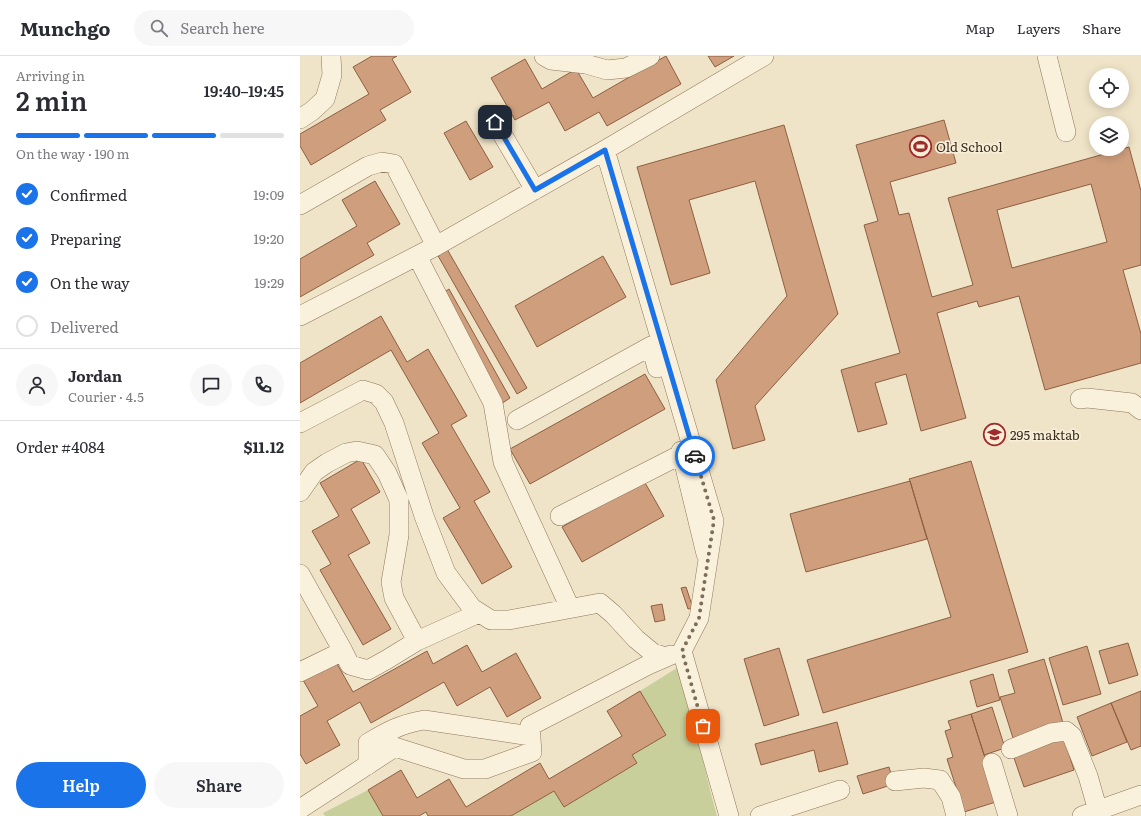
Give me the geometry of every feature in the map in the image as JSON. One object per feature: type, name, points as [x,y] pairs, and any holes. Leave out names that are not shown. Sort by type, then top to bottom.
[{"type":"street","points":[[300,119],[312,111],[325,99],[332,75],[330,56]]},
{"type":"street","points":[[544,56],[551,60],[586,64],[607,70],[626,68],[650,56]]},
{"type":"street","points":[[300,316],[436,246],[605,150],[764,56]]},
{"type":"street","points":[[1047,56],[1066,132]]},
{"type":"street","points":[[495,122],[535,190]]},
{"type":"street","points":[[300,809],[395,747],[464,769],[485,769],[532,752],[530,726],[648,665],[674,654],[699,618],[714,520],[605,150]]},
{"type":"street","points":[[300,205],[368,166],[382,162],[394,164],[436,246]]},
{"type":"street","points":[[417,256],[493,403],[503,462],[570,608]]},
{"type":"street","points":[[517,420],[651,346],[682,454],[707,561]]},
{"type":"street","points":[[300,423],[363,390],[376,394],[384,402],[394,423],[424,516],[446,573],[472,608],[491,620],[509,620],[600,603],[607,608],[636,639],[653,653],[674,654]]},
{"type":"street","points":[[1080,399],[1087,398],[1132,403],[1141,410]]},
{"type":"street","points":[[300,492],[314,472],[346,452],[357,451],[375,455],[387,473],[399,500],[399,535],[391,582],[394,598],[417,641]]},
{"type":"street","points":[[560,516],[682,454]]},
{"type":"street","points":[[300,574],[350,665],[368,670],[417,641],[479,612]]},
{"type":"street","points":[[300,672],[343,651]]},
{"type":"street","points":[[674,654],[729,816]]},
{"type":"street","points":[[368,765],[368,743],[391,729],[411,722],[424,720],[531,736]]},
{"type":"street","points":[[1011,749],[1051,733],[1066,731],[1072,736],[1088,776],[1090,814],[1141,795]]},
{"type":"street","points":[[992,764],[1008,816]]},
{"type":"street","points":[[895,781],[924,778],[940,780],[951,797],[956,816]]},
{"type":"street","points":[[760,816],[840,790]]},
{"type":"green space","points":[[680,666],[717,816],[511,816],[554,791],[564,807],[637,763],[632,755],[666,735],[640,691]]},
{"type":"green space","points":[[368,790],[383,816],[325,816],[323,813]]},
{"type":"building","points":[[372,56],[397,56],[392,59],[411,92],[380,110],[386,120],[311,165],[300,146],[300,134],[369,94],[353,67]]},
{"type":"building","points":[[666,56],[681,84],[607,126],[599,112],[565,131],[549,102],[515,120],[491,78],[525,59],[542,89],[576,69],[593,98]]},
{"type":"building","points":[[708,56],[734,56],[715,67]]},
{"type":"building","points":[[944,120],[956,163],[890,182],[899,215],[909,213],[932,297],[973,285],[948,198],[1097,156],[1129,156],[1129,147],[1141,191],[1141,265],[1123,270],[1141,334],[1141,363],[1045,390],[1019,296],[979,307],[977,301],[937,313],[966,418],[921,431],[906,374],[875,383],[887,424],[858,432],[841,370],[900,353],[864,225],[878,221],[856,145]],"holes":[[[1091,184],[1107,242],[1012,268],[997,210]]]},
{"type":"building","points":[[466,121],[493,167],[470,180],[444,133]]},
{"type":"building","points":[[784,125],[838,314],[755,406],[765,440],[733,449],[716,380],[787,296],[755,181],[689,200],[710,273],[671,285],[637,167]]},
{"type":"building","points":[[375,181],[400,224],[367,243],[374,255],[300,297],[300,259],[357,226],[342,200]]},
{"type":"building","points":[[447,249],[527,388],[517,394],[437,254]]},
{"type":"building","points":[[603,256],[626,297],[537,347],[515,306]]},
{"type":"building","points":[[449,289],[510,398],[501,404],[440,295]]},
{"type":"building","points":[[381,316],[407,362],[428,349],[467,416],[451,425],[490,492],[474,501],[512,567],[482,584],[443,518],[460,508],[422,443],[439,433],[391,350],[300,403],[300,363]]},
{"type":"building","points":[[645,374],[665,409],[530,484],[510,449]]},
{"type":"building","points":[[361,459],[380,492],[351,509],[370,543],[348,555],[391,629],[363,645],[320,570],[331,564],[312,531],[339,516],[320,483]]},
{"type":"building","points":[[971,461],[1028,652],[823,713],[807,660],[951,617],[909,479]]},
{"type":"building","points":[[644,481],[664,516],[582,562],[562,527]]},
{"type":"building","points":[[910,481],[927,539],[806,572],[790,514]]},
{"type":"building","points":[[686,587],[693,608],[688,609],[681,588]]},
{"type":"building","points":[[662,604],[665,620],[655,622],[651,606]]},
{"type":"building","points":[[1128,643],[1138,675],[1109,684],[1099,651]]},
{"type":"building","points":[[467,645],[482,672],[516,653],[541,698],[507,717],[490,687],[457,706],[444,682],[371,723],[360,702],[327,721],[340,745],[306,764],[300,754],[300,716],[318,706],[303,680],[336,662],[353,692],[427,651],[433,664]]},
{"type":"building","points":[[1087,646],[1101,694],[1063,705],[1049,658]]},
{"type":"building","points":[[779,648],[799,715],[764,726],[744,659]]},
{"type":"building","points":[[1044,659],[1063,723],[1013,738],[1000,697],[1015,693],[1008,670]]},
{"type":"building","points":[[993,674],[1000,700],[977,707],[970,681]]},
{"type":"building","points":[[640,691],[666,735],[632,755],[637,763],[564,807],[554,791],[511,816],[428,816],[426,812],[419,816],[383,816],[368,790],[401,770],[417,798],[449,779],[466,807],[540,763],[549,779],[622,736],[607,711]]},
{"type":"building","points":[[1141,691],[1141,746],[1131,750],[1111,703]]},
{"type":"building","points":[[1111,703],[1127,742],[1092,756],[1077,717]]},
{"type":"building","points":[[992,707],[1005,748],[984,755],[971,714]]},
{"type":"building","points":[[971,714],[999,801],[964,812],[947,759],[953,757],[945,731],[951,729],[948,721]]},
{"type":"building","points":[[837,722],[848,764],[819,772],[814,750],[761,765],[755,744]]},
{"type":"building","points":[[1064,738],[1074,770],[1024,787],[1013,755]]},
{"type":"building","points":[[889,767],[894,784],[863,794],[857,776]]},
{"type":"way so far","points":[[695,456],[714,520],[699,618],[682,651],[703,726]]},
{"type":"place","name":"Old School","points":[[920,147]]},
{"type":"place","name":"295 maktab","points":[[995,435]]},
{"type":"route","points":[[495,122],[535,190],[605,150],[695,456]]}]
